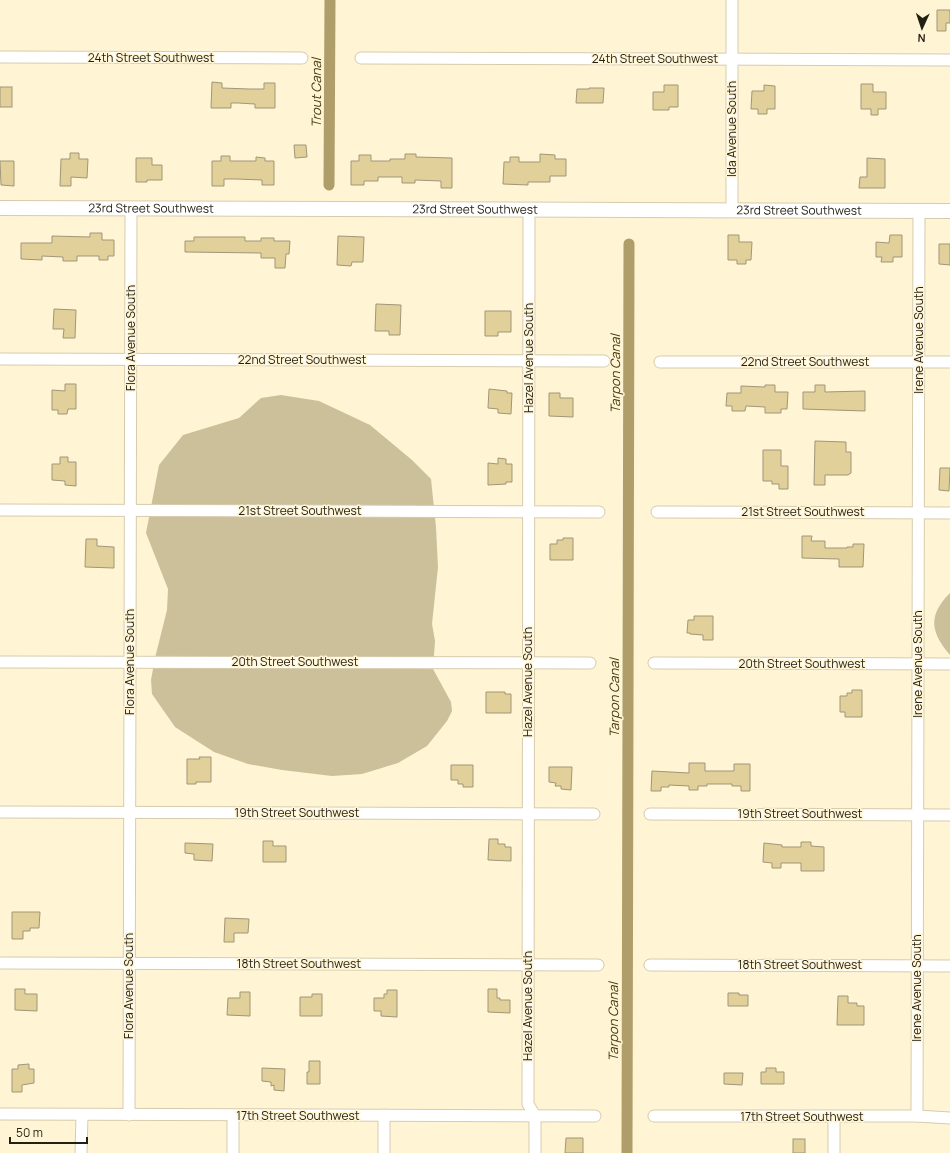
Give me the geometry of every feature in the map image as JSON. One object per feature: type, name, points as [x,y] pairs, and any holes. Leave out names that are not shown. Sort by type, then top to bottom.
[{"type":"street","name":"Ida Avenue South","points":[[732,0],[732,210]]},
{"type":"street","name":"24th Street Southwest","points":[[0,58],[302,58]]},
{"type":"street","name":"24th Street Southwest","points":[[361,58],[950,60]]},
{"type":"street","name":"23rd Street Southwest","points":[[0,208],[950,211]]},
{"type":"street","name":"Flora Avenue South","points":[[129,1115],[132,208]]},
{"type":"street","name":"Hazel Avenue South","points":[[529,209],[528,1104],[535,1116],[535,1153]]},
{"type":"street","name":"Irene Avenue South","points":[[917,1116],[919,211]]},
{"type":"street","name":"22nd Street Southwest","points":[[0,359],[604,361]]},
{"type":"street","name":"22nd Street Southwest","points":[[660,362],[950,362]]},
{"type":"street","name":"21st Street Southwest","points":[[0,510],[599,512]]},
{"type":"street","name":"21st Street Southwest","points":[[657,512],[950,513]]},
{"type":"street","name":"20th Street Southwest","points":[[0,662],[130,661],[590,663]]},
{"type":"street","name":"20th Street Southwest","points":[[654,663],[950,664]]},
{"type":"street","name":"19th Street Southwest","points":[[0,812],[594,814]]},
{"type":"street","name":"19th Street Southwest","points":[[650,814],[950,815]]},
{"type":"street","name":"18th Street Southwest","points":[[0,964],[598,965]]},
{"type":"street","name":"18th Street Southwest","points":[[650,965],[950,966]]},
{"type":"street","name":"17th Street Southwest","points":[[0,1114],[233,1116],[595,1116]]},
{"type":"street","points":[[82,1115],[82,1153]]},
{"type":"street","points":[[233,1116],[233,1153]]},
{"type":"street","points":[[384,1116],[384,1153]]},
{"type":"street","name":"17th Street Southwest","points":[[654,1116],[917,1116],[950,1118]]},
{"type":"street","points":[[834,1117],[834,1153]]},
{"type":"shaded area","points":[[281,395],[319,401],[370,425],[412,460],[431,479],[438,567],[432,624],[435,641],[433,669],[451,702],[452,711],[447,721],[427,746],[398,763],[362,774],[332,776],[282,770],[248,764],[214,752],[175,727],[152,694],[151,680],[167,610],[168,589],[146,533],[159,465],[183,435],[239,418],[261,398]]},
{"type":"shaded area","points":[[950,593],[950,655],[938,639],[934,624],[938,609]]},
{"type":"building","points":[[937,10],[950,10],[950,23],[946,23],[946,31],[937,31]]},
{"type":"building","points":[[212,82],[222,83],[222,88],[249,89],[264,89],[264,83],[275,83],[275,108],[255,108],[255,104],[231,103],[231,108],[211,108]]},
{"type":"building","points":[[861,84],[873,84],[873,92],[886,92],[886,109],[878,109],[878,115],[871,115],[871,109],[861,109]]},
{"type":"building","points":[[664,85],[678,85],[678,107],[669,107],[669,110],[653,110],[653,92],[664,92]]},
{"type":"building","points":[[764,85],[775,86],[775,109],[767,109],[767,114],[758,114],[758,109],[751,109],[752,91],[764,91]]},
{"type":"building","points":[[0,87],[12,87],[12,107],[0,107]]},
{"type":"building","points":[[604,88],[603,103],[576,103],[577,89]]},
{"type":"building","points":[[294,145],[306,145],[307,157],[295,158]]},
{"type":"building","points":[[70,153],[79,153],[79,159],[88,159],[87,178],[71,177],[71,186],[60,186],[61,159],[70,159]]},
{"type":"building","points":[[405,154],[416,154],[416,157],[452,158],[452,188],[441,188],[441,181],[415,180],[415,183],[402,183],[402,177],[378,177],[378,181],[364,181],[364,185],[351,185],[351,161],[359,161],[359,155],[371,155],[371,161],[390,161],[390,159],[405,159]]},
{"type":"building","points":[[540,154],[555,155],[555,159],[566,159],[566,176],[550,176],[550,182],[528,182],[528,185],[503,184],[504,162],[510,162],[510,157],[519,157],[519,162],[540,162]]},
{"type":"building","points":[[221,156],[230,156],[230,161],[256,161],[256,157],[265,158],[265,161],[274,161],[274,185],[262,185],[262,180],[224,179],[224,186],[212,186],[212,161],[221,161]]},
{"type":"building","points":[[136,158],[152,158],[152,165],[162,165],[162,180],[136,182]]},
{"type":"building","points":[[867,158],[885,159],[885,188],[859,188],[860,177],[867,177]]},
{"type":"building","points":[[0,161],[14,161],[14,186],[1,185]]},
{"type":"building","points":[[90,233],[102,233],[102,240],[114,240],[114,256],[108,256],[108,260],[99,260],[99,256],[77,256],[77,261],[63,261],[63,257],[42,256],[42,260],[21,259],[21,243],[52,243],[52,236],[90,237]]},
{"type":"building","points":[[728,235],[739,235],[739,242],[752,242],[751,260],[746,260],[746,264],[737,264],[737,260],[728,260]]},
{"type":"building","points":[[890,235],[902,235],[902,257],[893,257],[893,262],[881,262],[882,257],[876,257],[876,242],[889,243]]},
{"type":"building","points":[[338,236],[364,237],[363,262],[352,262],[351,266],[337,265]]},
{"type":"building","points":[[194,237],[245,237],[245,241],[261,241],[261,238],[274,238],[274,241],[290,241],[289,254],[286,254],[285,268],[275,268],[275,258],[261,258],[261,253],[185,252],[185,241],[194,241]]},
{"type":"building","points":[[939,244],[950,244],[950,265],[939,264]]},
{"type":"building","points":[[376,304],[401,305],[400,335],[389,335],[389,331],[375,331]]},
{"type":"building","points":[[54,309],[76,310],[75,338],[63,338],[64,329],[53,329]]},
{"type":"building","points":[[485,311],[511,311],[511,332],[498,332],[498,336],[485,336]]},
{"type":"building","points":[[65,384],[76,384],[76,409],[68,409],[67,414],[58,414],[58,410],[52,410],[52,390],[65,391]]},
{"type":"building","points":[[765,385],[775,385],[775,392],[788,392],[787,409],[781,409],[781,413],[765,413],[765,407],[746,406],[745,411],[732,411],[732,406],[726,406],[727,393],[741,393],[741,386],[765,387]]},
{"type":"building","points":[[815,385],[825,385],[825,392],[865,391],[865,411],[803,409],[803,392],[815,392]]},
{"type":"building","points":[[489,389],[512,393],[511,414],[498,413],[498,409],[488,408]]},
{"type":"building","points":[[549,393],[560,393],[560,398],[573,398],[573,417],[549,416]]},
{"type":"building","points":[[815,441],[846,442],[846,452],[851,452],[851,473],[848,475],[825,475],[825,485],[814,485]]},
{"type":"building","points":[[763,450],[781,450],[781,466],[788,466],[788,489],[779,489],[779,484],[772,484],[772,481],[763,481]]},
{"type":"building","points":[[60,457],[68,457],[68,462],[76,462],[76,486],[65,485],[65,481],[52,480],[52,464],[60,464]]},
{"type":"building","points":[[498,458],[506,459],[506,464],[512,464],[512,482],[506,482],[506,484],[488,485],[488,463],[498,464]]},
{"type":"building","points":[[940,468],[950,468],[949,491],[939,490]]},
{"type":"building","points":[[802,536],[812,536],[811,541],[825,541],[825,548],[847,548],[853,547],[853,544],[864,544],[863,567],[839,567],[839,559],[802,558]]},
{"type":"building","points":[[563,538],[573,538],[573,560],[550,560],[550,544],[557,544],[557,540],[563,540]]},
{"type":"building","points":[[86,539],[97,539],[97,546],[114,547],[114,568],[85,567]]},
{"type":"building","points":[[694,616],[713,616],[713,640],[703,640],[703,635],[687,633],[688,620],[694,620]]},
{"type":"building","points":[[852,690],[862,690],[862,717],[845,717],[845,712],[840,712],[840,696],[847,696],[847,693],[852,693]]},
{"type":"building","points":[[486,692],[505,692],[505,694],[511,694],[511,713],[486,713]]},
{"type":"building","points":[[199,757],[211,757],[211,782],[196,782],[196,784],[187,784],[187,759],[200,759]]},
{"type":"building","points":[[689,763],[705,763],[705,771],[734,771],[734,764],[750,764],[750,791],[741,791],[741,786],[732,786],[732,784],[707,784],[707,786],[698,786],[698,790],[689,790],[689,786],[669,785],[669,787],[661,787],[661,791],[651,791],[652,771],[689,773]]},
{"type":"building","points":[[451,765],[473,765],[473,787],[463,787],[463,784],[458,784],[458,780],[451,780]]},
{"type":"building","points":[[549,767],[572,767],[571,790],[561,789],[561,786],[555,786],[556,783],[549,782]]},
{"type":"building","points":[[489,839],[498,839],[498,844],[505,844],[505,847],[511,847],[511,861],[488,860]]},
{"type":"building","points":[[263,841],[273,841],[273,846],[286,846],[286,862],[263,862]]},
{"type":"building","points":[[801,842],[811,842],[811,846],[824,847],[824,871],[801,871],[801,863],[781,863],[781,868],[772,868],[772,863],[763,862],[764,843],[782,845],[782,847],[801,847]]},
{"type":"building","points":[[185,843],[213,844],[212,861],[194,860],[194,854],[185,853]]},
{"type":"building","points":[[12,912],[40,912],[39,928],[30,928],[30,931],[23,931],[23,939],[12,939]]},
{"type":"building","points":[[225,918],[249,919],[248,933],[234,933],[234,942],[224,942]]},
{"type":"building","points":[[15,989],[25,989],[25,994],[37,994],[37,1011],[15,1010]]},
{"type":"building","points":[[488,989],[497,989],[497,998],[500,998],[500,1000],[510,1000],[510,1013],[488,1012]]},
{"type":"building","points":[[387,990],[397,990],[397,1017],[381,1016],[381,1011],[374,1011],[374,998],[384,998],[384,994],[387,994]]},
{"type":"building","points":[[240,992],[250,992],[250,1016],[227,1015],[228,998],[240,998]]},
{"type":"building","points":[[728,993],[748,995],[748,1006],[728,1006]]},
{"type":"building","points":[[312,994],[322,994],[322,1016],[300,1016],[300,997],[312,997]]},
{"type":"building","points":[[838,996],[848,996],[848,1003],[857,1003],[857,1006],[864,1006],[864,1025],[837,1025]]},
{"type":"building","points":[[309,1061],[320,1061],[320,1084],[307,1084]]},
{"type":"building","points":[[29,1064],[29,1069],[34,1069],[34,1083],[22,1085],[22,1092],[12,1092],[12,1069],[18,1069],[18,1065]]},
{"type":"building","points":[[262,1068],[285,1069],[284,1091],[274,1090],[274,1085],[271,1086],[271,1082],[262,1081]]},
{"type":"building","points":[[766,1068],[776,1068],[776,1072],[784,1072],[784,1084],[761,1084],[761,1072],[766,1072]]},
{"type":"building","points":[[724,1073],[743,1073],[742,1085],[724,1084]]},
{"type":"building","points":[[566,1138],[583,1138],[583,1153],[565,1153]]},
{"type":"building","points":[[793,1139],[805,1139],[805,1153],[793,1153]]},
{"type":"waterway","name":"Trout Canal","points":[[329,185],[330,0]]},
{"type":"waterway","name":"Tarpon Canal","points":[[627,1153],[629,244]]}]
